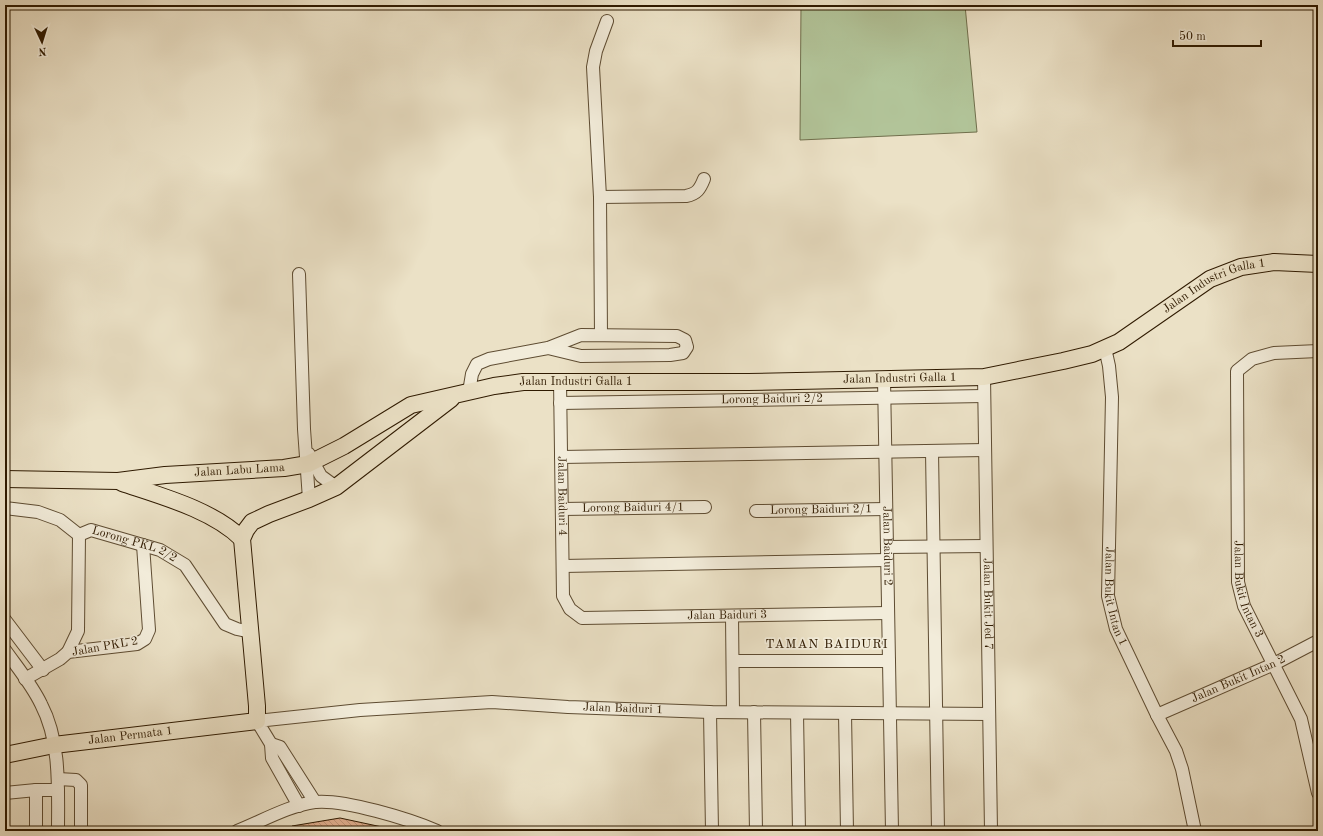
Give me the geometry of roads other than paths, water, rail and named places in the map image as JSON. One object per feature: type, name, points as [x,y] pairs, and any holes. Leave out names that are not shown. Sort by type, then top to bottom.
[{"type":"main road","name":"Jalan Industri Galla 1","points":[[462,393],[523,382],[748,382],[984,377],[1092,354],[1119,342],[1210,279],[1241,267],[1274,262],[1318,264]]},
{"type":"main road","name":"Jalan Labu Lama","points":[[5,479],[118,481],[165,475],[284,468],[310,463],[344,446],[411,406],[462,393]]},
{"type":"main road","points":[[257,721],[251,632],[242,539],[246,530],[252,522],[336,487],[462,393]]},
{"type":"main road","points":[[118,481],[202,513],[231,528],[242,539]]},
{"type":"main road","name":"Jalan Permata 1","points":[[5,755],[54,745],[257,721]]},
{"type":"street","points":[[601,335],[600,197],[594,67],[596,51],[607,21]]},
{"type":"street","points":[[600,197],[686,196],[695,194],[701,187],[704,179]]},
{"type":"street","points":[[299,274],[305,445],[310,463],[309,499]]},
{"type":"street","points":[[462,393],[477,364],[504,355],[548,348],[581,335],[678,336],[685,340],[687,347],[683,353],[670,355],[581,356],[548,348]]},
{"type":"street","name":"Jalan Bukit Intan 1","points":[[1105,348],[1109,366],[1112,397],[1108,596],[1116,629],[1156,715],[1176,751],[1182,769],[1195,831]]},
{"type":"street","name":"Jalan Bukit Intan 3","points":[[1318,352],[1274,353],[1252,360],[1238,371],[1238,582],[1244,606],[1301,719],[1318,793]]},
{"type":"street","name":"Jalan Bukit Jed 7","points":[[984,377],[991,831]]},
{"type":"street","name":"Jalan Baiduri 2","points":[[884,379],[892,831]]},
{"type":"street","name":"Jalan Baiduri 4","points":[[560,381],[563,596],[570,609]]},
{"type":"street","name":"Lorong Baiduri 2/2","points":[[560,403],[984,396]]},
{"type":"street","points":[[561,457],[985,450]]},
{"type":"street","points":[[932,451],[938,831]]},
{"type":"street","points":[[310,463],[321,476],[336,487]]},
{"type":"street","name":"Lorong Baiduri 4/1","points":[[562,509],[705,507]]},
{"type":"street","points":[[5,508],[38,512],[60,520],[79,535]]},
{"type":"street","name":"Lorong Baiduri 2/1","points":[[756,511],[886,508]]},
{"type":"street","name":"Lorong PKL 2/2","points":[[68,652],[78,632],[79,535],[91,530],[160,550],[185,565],[225,624],[237,629],[251,632]]},
{"type":"street","name":"Jalan PKL 2","points":[[25,679],[43,670],[68,652],[137,644],[145,639],[149,630],[143,545]]},
{"type":"street","points":[[887,547],[986,546]]},
{"type":"street","points":[[562,566],[887,560]]},
{"type":"street","name":"Jalan Baiduri 3","points":[[570,609],[582,618],[888,613]]},
{"type":"street","points":[[732,616],[733,712]]},
{"type":"street","points":[[5,620],[43,670]]},
{"type":"street","name":"Jalan Bukit Intan 2","points":[[1156,715],[1274,664],[1318,641]]},
{"type":"street","points":[[6,655],[42,704],[54,745],[58,784],[58,831]]},
{"type":"street","points":[[732,661],[889,661]]},
{"type":"street","name":"Jalan Baiduri 1","points":[[257,721],[360,710],[492,702],[568,707],[710,712],[989,714]]},
{"type":"street","points":[[710,712],[712,831]]},
{"type":"street","points":[[754,712],[756,831]]},
{"type":"street","points":[[797,713],[799,831]]},
{"type":"street","points":[[845,713],[846,831]]},
{"type":"street","points":[[257,721],[271,744],[272,758],[298,806]]},
{"type":"street","points":[[271,744],[280,747],[315,802]]},
{"type":"street","points":[[5,793],[36,790],[76,780],[81,785],[81,831]]},
{"type":"street","points":[[36,790],[36,831]]},
{"type":"street","points":[[237,831],[298,806],[315,802],[341,804],[414,821],[437,831]]},
{"type":"district","name":"TAMAN BAIDURI","points":[[827,644]]}]
